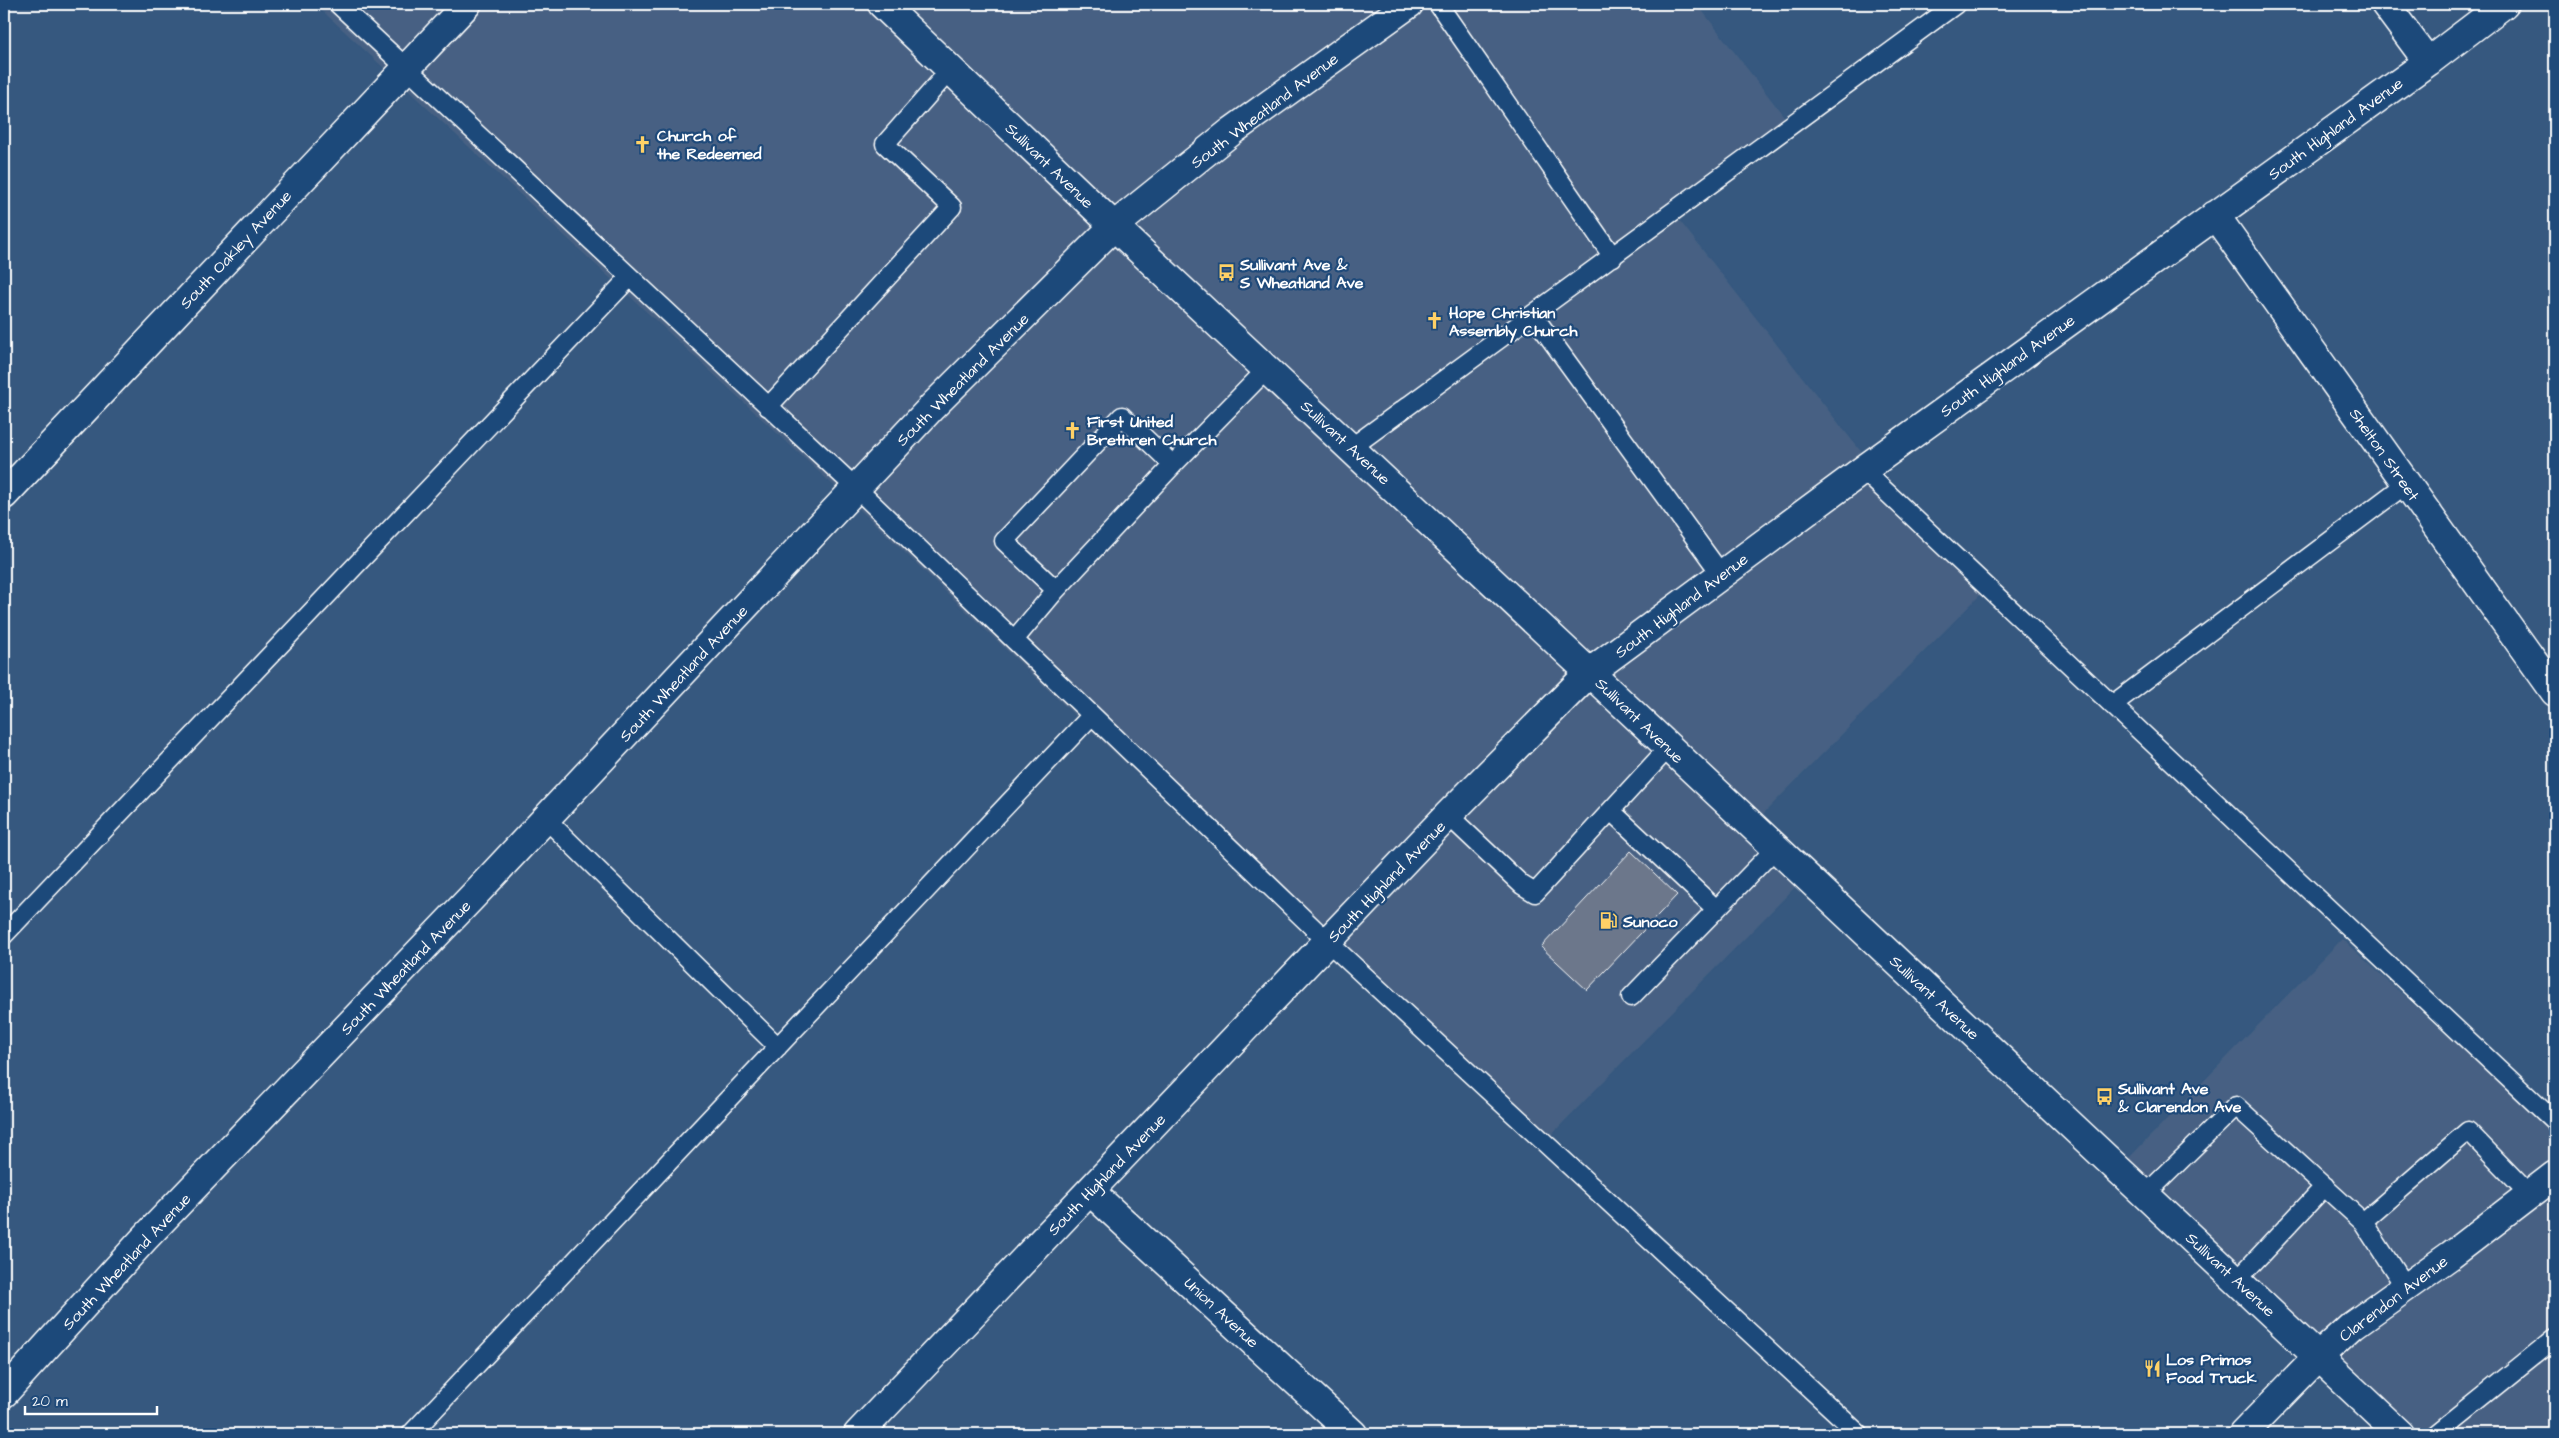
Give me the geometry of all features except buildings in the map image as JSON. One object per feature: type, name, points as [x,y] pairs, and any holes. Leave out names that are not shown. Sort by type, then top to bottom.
[{"type":"street","name":"South Oakley Avenue","points":[[4,495],[467,4]]},
{"type":"street","name":"Sullivant Avenue","points":[[882,4],[1114,226],[1268,368],[2400,1434]]},
{"type":"street","name":"South Wheatland Avenue","points":[[4,1393],[144,1240],[546,819],[932,407],[1114,226],[1232,131],[1409,4]]},
{"type":"street","points":[[2385,4],[2428,62]]},
{"type":"street","name":"South Highland Avenue","points":[[858,1434],[1448,815],[1590,672],[1863,470],[2428,62],[2504,4]]},
{"type":"street","name":"Shelton Street","points":[[2216,215],[2555,692]]},
{"type":"street","name":"Clarendon Avenue","points":[[2243,1434],[2318,1357],[2354,1325],[2555,1175]]},
{"type":"street","name":"Union Avenue","points":[[1090,1191],[1352,1434]]},
{"type":"lane","points":[[338,4],[856,488],[1328,942],[1859,1434]]},
{"type":"lane","points":[[1438,4],[1613,257]]},
{"type":"lane","points":[[1352,447],[1956,4]]},
{"type":"lane","points":[[768,407],[952,207],[885,144],[951,69]]},
{"type":"lane","points":[[4,935],[630,277]]},
{"type":"lane","points":[[1533,315],[1722,574]]},
{"type":"lane","points":[[1014,640],[1056,590],[1173,465],[1268,368]]},
{"type":"lane","points":[[1056,590],[1004,542],[1024,520],[1122,416],[1173,465]]},
{"type":"lane","points":[[1863,470],[2555,1122]]},
{"type":"lane","points":[[2112,705],[2406,484]]},
{"type":"lane","points":[[411,1434],[1092,715]]},
{"type":"lane","points":[[1448,815],[1522,885],[1535,893],[1669,747]]},
{"type":"lane","points":[[1611,811],[1716,910]]},
{"type":"lane","points":[[546,819],[778,1047]]},
{"type":"lane","points":[[1631,997],[1776,848]]},
{"type":"lane","points":[[2146,1194],[2236,1106],[2363,1222],[2405,1287]]},
{"type":"lane","points":[[2363,1222],[2468,1131],[2530,1195]]},
{"type":"lane","points":[[2237,1280],[2325,1186]]},
{"type":"lane","points":[[2436,1434],[2555,1338]]},
{"type":"shaded area","points":[[315,4],[1697,4],[1797,133],[1679,220],[1858,448],[1991,584],[1757,820],[1813,869],[1539,1147],[1089,729],[873,522]]},
{"type":"shaded area","points":[[2342,939],[2555,1134],[2555,1434],[2407,1434],[2126,1161]]},
{"type":"place","name":"Church of the Redeemed","points":[[643,144]]},
{"type":"place","name":"Sullivant Ave & S Wheatland Ave","points":[[1226,273]]},
{"type":"place","name":"Hope Christian Assembly Church","points":[[1435,321]]},
{"type":"place","name":"First United Brethren Church","points":[[1073,430]]},
{"type":"place","name":"Sunoco","points":[[1609,921]]},
{"type":"place","name":"Sullivant Ave & Clarendon Ave","points":[[2104,1097]]},
{"type":"place","name":"Los Primos Food Truck","points":[[2152,1368]]}]
